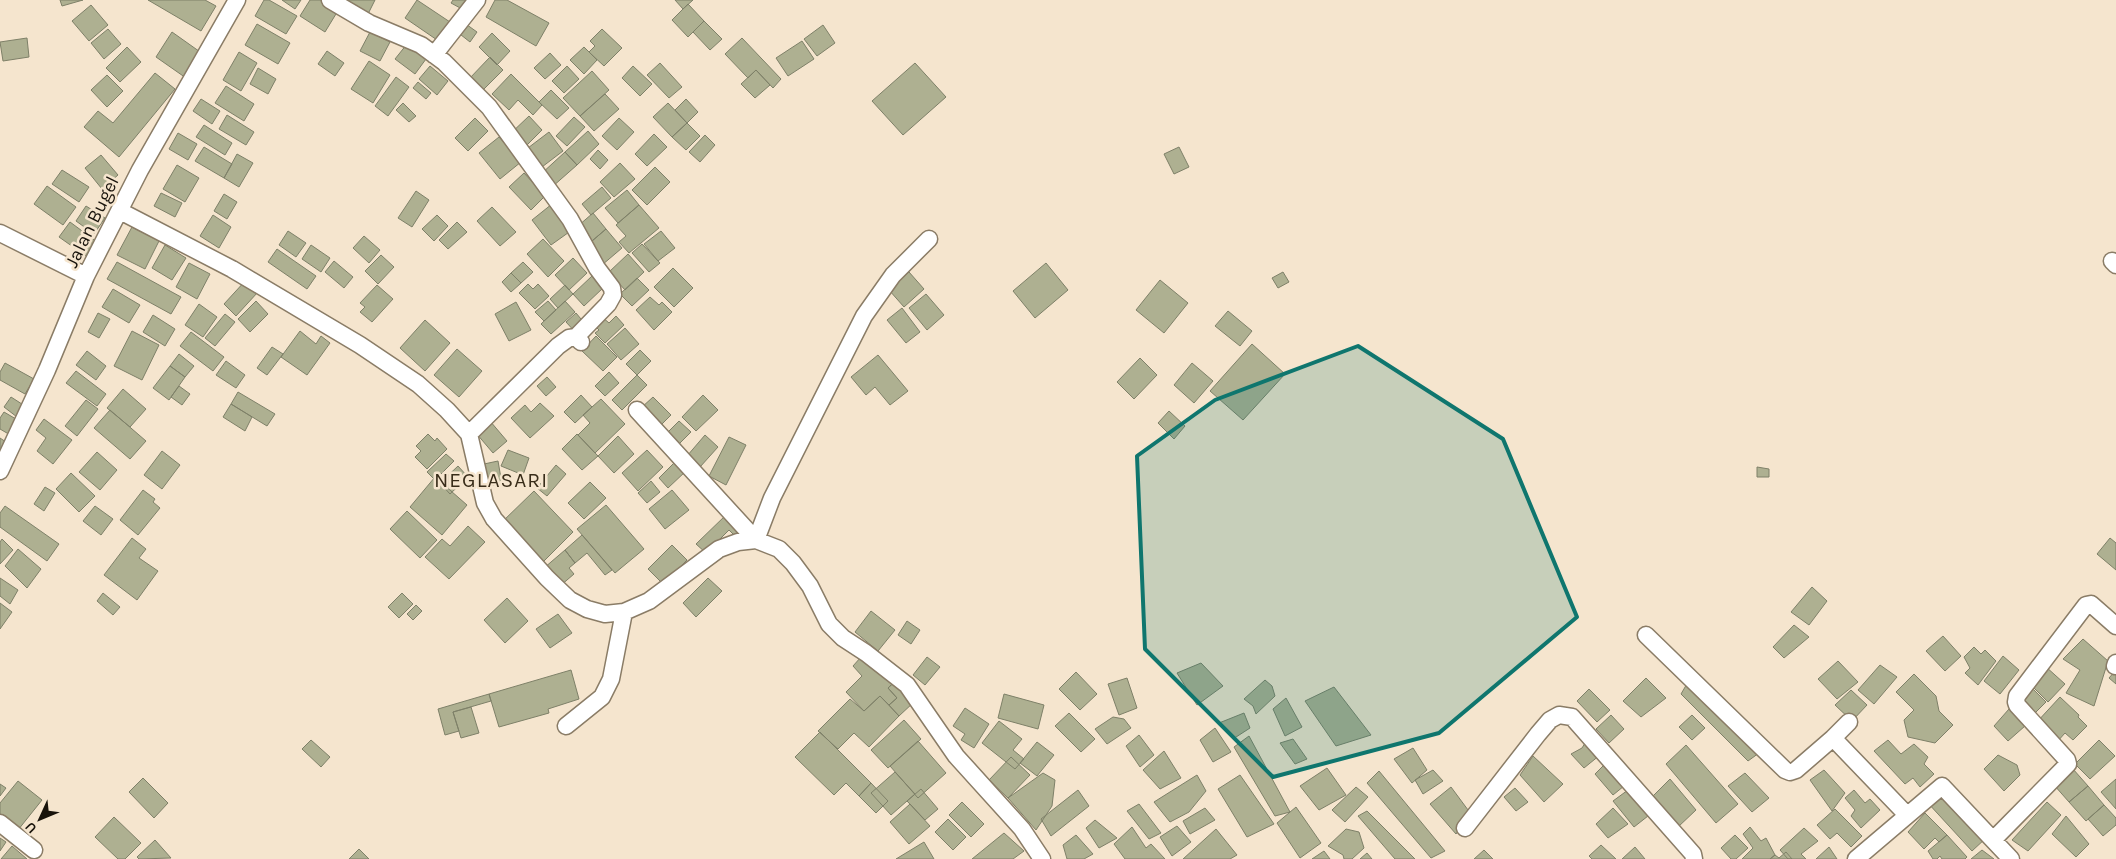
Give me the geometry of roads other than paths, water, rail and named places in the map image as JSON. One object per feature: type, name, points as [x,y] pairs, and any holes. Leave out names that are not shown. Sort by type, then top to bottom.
[{"type":"street","name":"Jalan Bugel","points":[[0,472],[47,370],[86,276],[140,170],[237,0]]},
{"type":"street","points":[[330,0],[369,23],[421,45],[489,107],[570,219],[597,268],[612,288],[614,295],[608,304],[578,339],[569,338],[558,346],[469,434]]},
{"type":"street","points":[[434,55],[477,0]]},
{"type":"street","points":[[120,211],[241,274],[360,345],[418,384],[469,434],[485,503],[494,519],[547,578],[570,600],[587,609],[605,614],[624,612],[649,601],[719,549],[738,542],[756,540]]},
{"type":"street","points":[[0,233],[86,276]]},
{"type":"street","points":[[756,540],[772,498],[864,316],[893,275],[929,239]]},
{"type":"street","points":[[637,410],[756,540],[778,549],[793,562],[810,586],[829,624],[843,638],[866,653],[907,685],[956,756],[1022,829],[1042,859]]},
{"type":"street","points":[[1994,839],[2068,764],[2067,760],[2018,705],[2016,702],[2017,696],[2086,605],[2091,604],[2095,606],[2116,626]]},
{"type":"street","points":[[566,726],[602,697],[611,679],[624,612]]},
{"type":"street","points":[[1646,635],[1784,770],[1790,772],[1796,770],[1834,738],[1849,722]]},
{"type":"street","points":[[1465,828],[1538,734],[1550,720],[1559,715],[1572,717],[1686,846],[1694,859]]},
{"type":"street","points":[[1834,738],[1907,816]]},
{"type":"street","points":[[1856,859],[1942,786],[2011,859]]},
{"type":"street","points":[[0,823],[34,850]]},
{"type":"district","name":"NEGLASARI","points":[[491,480]]}]
